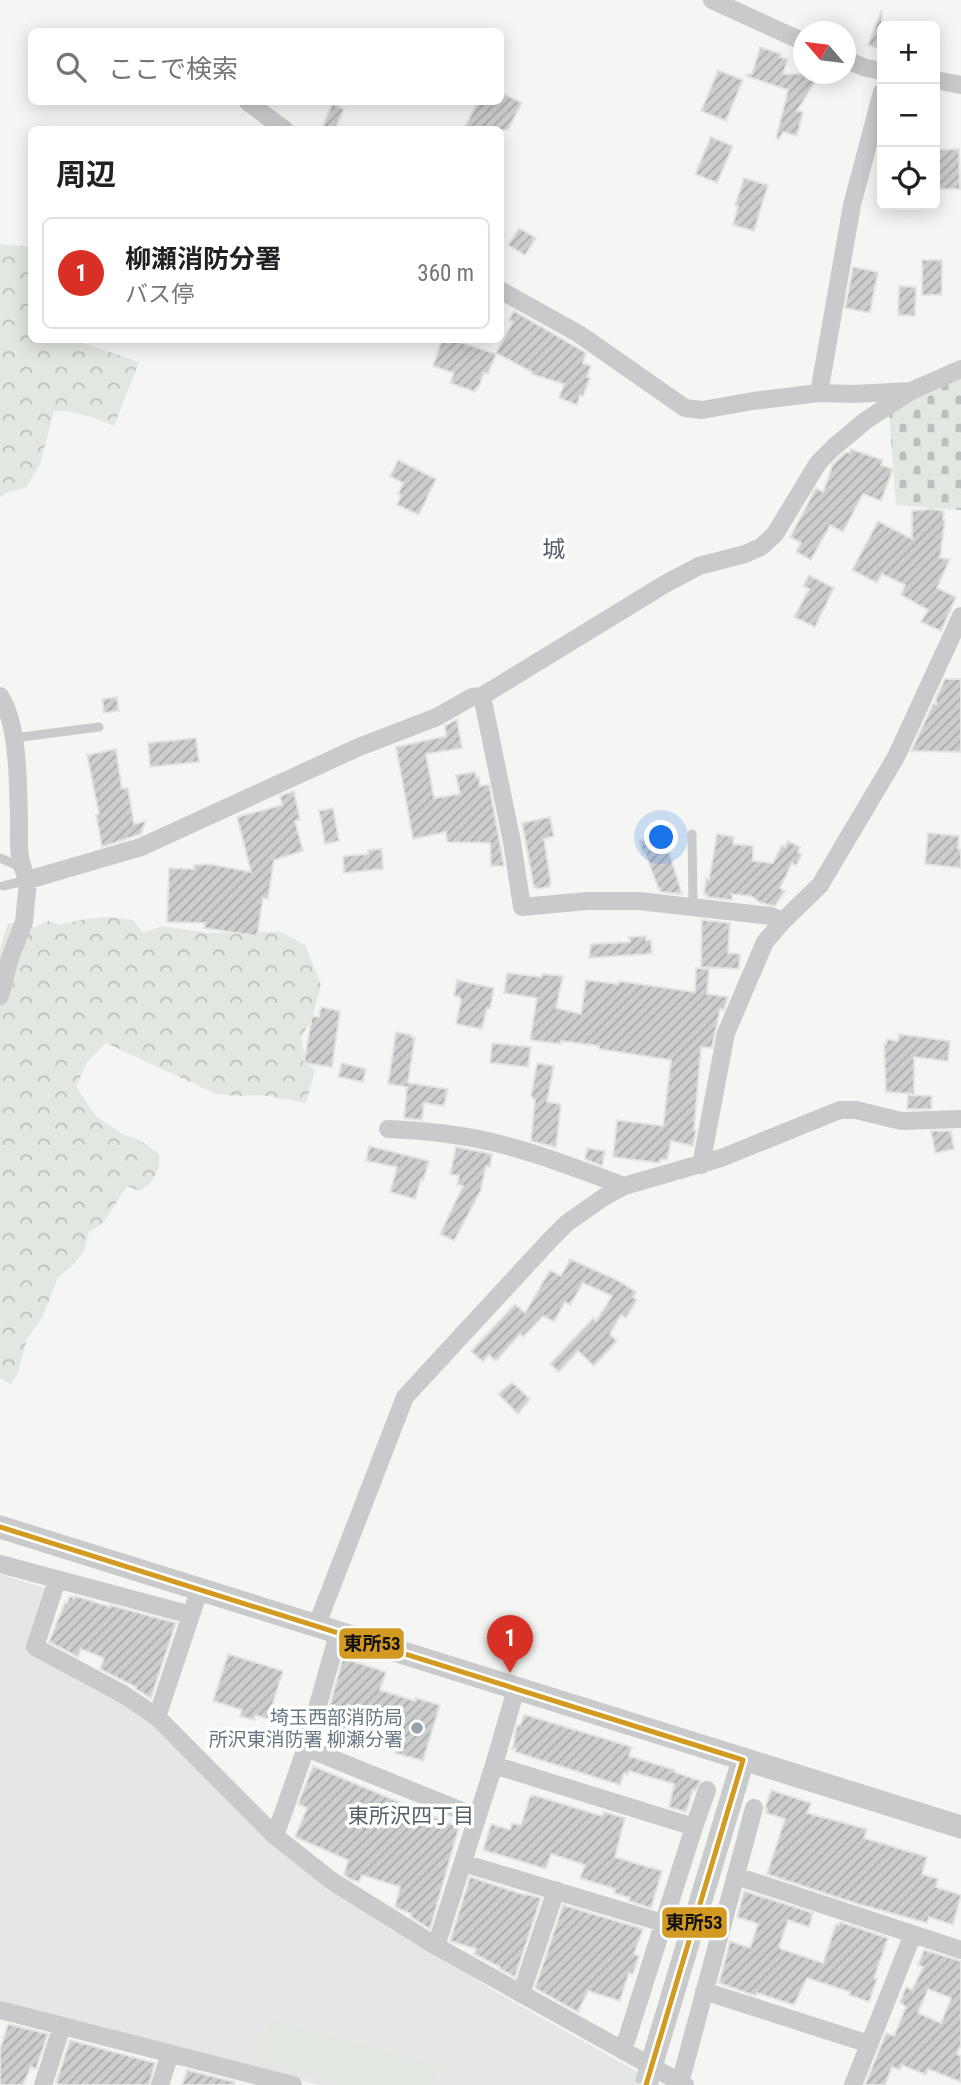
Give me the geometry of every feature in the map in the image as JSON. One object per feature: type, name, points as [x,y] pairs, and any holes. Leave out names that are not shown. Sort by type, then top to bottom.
[{"type":"street","points":[[712,0],[793,37]]},
{"type":"street","points":[[856,64],[877,70]]},
{"type":"street","points":[[940,81],[961,85]]},
{"type":"street","points":[[252,105],[280,126]]},
{"type":"street","points":[[819,393],[852,205],[877,111]]},
{"type":"street","points":[[504,292],[579,334],[685,408],[702,410],[819,393],[911,391]]},
{"type":"street","points":[[24,873],[141,847],[314,767],[437,717],[472,697],[482,696],[664,584],[699,566],[761,547],[775,534],[818,463],[865,421],[911,391],[961,369]]},
{"type":"street","points":[[701,1165],[726,1033],[765,942],[820,885],[896,757],[961,616]]},
{"type":"street","points":[[0,696],[5,704],[14,738],[19,859],[24,873],[24,922],[10,958],[0,996]]},
{"type":"street","points":[[482,696],[512,842],[522,907],[587,901],[639,901],[771,916],[783,921]]},
{"type":"street","points":[[316,1627],[405,1396],[567,1223],[624,1186],[701,1165],[840,1110],[856,1110],[901,1121],[961,1119]]},
{"type":"street","points":[[388,1129],[449,1134],[489,1142],[624,1186]]},
{"type":"street","points":[[0,1527],[961,1827]]},
{"type":"street","points":[[0,1564],[191,1615]]},
{"type":"street","points":[[57,1580],[35,1647],[123,1694],[158,1717],[275,1836],[332,1881],[436,1946],[682,2084],[704,1991],[754,1808]]},
{"type":"street","points":[[158,1717],[199,1591]]},
{"type":"street","points":[[275,1836],[306,1748],[338,1634]]},
{"type":"street","points":[[436,1946],[516,1689]]},
{"type":"street","points":[[306,1748],[477,1817]]},
{"type":"street","points":[[653,2060],[743,1760]]},
{"type":"street","points":[[494,1765],[694,1827]]},
{"type":"street","points":[[623,2051],[707,1790]]},
{"type":"street","points":[[463,1863],[663,1923]]},
{"type":"street","points":[[736,1877],[961,1950]]},
{"type":"street","points":[[521,1994],[556,1890]]},
{"type":"street","points":[[853,2085],[913,1934]]},
{"type":"street","points":[[704,1991],[869,2044]]},
{"type":"street","points":[[0,2010],[281,2084]]},
{"type":"street","points":[[43,2085],[62,2026]]},
{"type":"street","points":[[160,2085],[170,2054]]},
{"type":"lane","points":[[14,738],[99,727]]},
{"type":"lane","points":[[692,834],[693,907]]},
{"type":"lane","points":[[0,858],[24,873],[4,886]]},
{"type":"shaded area","points":[[0,1574],[45,1588],[26,1652],[103,1688],[154,1720],[215,1784],[408,1934],[489,1988],[661,2085],[320,2085],[0,2004]]},
{"type":"green space","points":[[0,244],[28,247],[28,343],[83,343],[139,362],[114,426],[77,413],[54,411],[40,464],[26,488],[5,493],[0,498]]},
{"type":"green space","points":[[961,377],[961,510],[896,505],[889,412],[918,393]]},
{"type":"green space","points":[[108,917],[133,920],[143,933],[162,926],[207,933],[280,932],[305,945],[321,985],[312,1019],[301,1037],[306,1064],[315,1070],[306,1103],[261,1095],[216,1094],[106,1043],[87,1062],[76,1087],[96,1116],[122,1134],[140,1140],[159,1154],[159,1166],[155,1176],[144,1188],[139,1191],[127,1186],[103,1223],[89,1232],[84,1251],[72,1266],[58,1277],[42,1318],[27,1339],[17,1375],[10,1384],[0,1378],[0,949],[8,923],[35,927],[48,921],[59,925]]},
{"type":"green space","points":[[271,2019],[438,2066],[433,2085],[338,2085],[260,2062]]},
{"type":"building","points":[[877,21],[877,48],[868,45]]},
{"type":"building","points":[[760,47],[788,59],[783,74],[793,74],[793,84],[814,84],[797,111],[803,112],[797,136],[783,132],[779,139],[776,138],[788,90],[746,76],[752,74]]},
{"type":"building","points":[[718,70],[743,80],[726,121],[701,111]]},
{"type":"building","points":[[504,94],[522,103],[508,130],[504,130],[504,126],[465,126],[476,105],[504,105]]},
{"type":"building","points":[[332,105],[344,109],[337,126],[323,126]]},
{"type":"building","points":[[711,137],[733,146],[717,183],[695,174]]},
{"type":"building","points":[[959,149],[960,189],[940,189],[940,150]]},
{"type":"building","points":[[744,178],[768,185],[754,231],[733,225],[738,206],[735,205]]},
{"type":"building","points":[[519,228],[536,238],[525,255],[508,245]]},
{"type":"building","points":[[922,260],[942,260],[942,295],[922,295]]},
{"type":"building","points":[[853,267],[878,272],[870,313],[845,308]]},
{"type":"building","points":[[899,286],[916,287],[915,316],[898,315]]},
{"type":"building","points":[[514,311],[586,353],[583,363],[591,366],[587,377],[590,378],[577,405],[559,398],[564,384],[531,374],[532,372],[496,353],[504,343],[513,322],[509,320]]},
{"type":"building","points":[[441,343],[463,343],[496,354],[488,374],[484,373],[475,392],[450,383],[454,373],[433,366]]},
{"type":"building","points":[[851,449],[883,460],[881,465],[893,469],[881,501],[863,494],[843,532],[830,525],[811,560],[796,552],[801,543],[790,537],[816,488],[823,492],[833,464],[846,452],[850,453]]},
{"type":"building","points":[[398,460],[436,479],[419,515],[397,505],[403,483],[390,476]]},
{"type":"building","points":[[912,511],[944,511],[940,558],[950,559],[937,588],[956,597],[941,631],[921,622],[928,610],[901,595],[905,585],[882,574],[877,583],[852,570],[878,521],[912,539]]},
{"type":"building","points":[[809,575],[834,588],[815,627],[794,617],[809,589],[803,586]]},
{"type":"building","points":[[945,679],[961,679],[961,752],[911,751],[933,704],[936,704]]},
{"type":"building","points":[[117,697],[119,711],[104,713],[102,699]]},
{"type":"building","points":[[457,719],[462,748],[426,754],[434,798],[460,794],[456,775],[475,772],[480,786],[489,784],[504,866],[491,866],[490,843],[447,842],[446,832],[413,839],[396,747],[446,736],[445,726]]},
{"type":"building","points":[[196,738],[199,762],[150,767],[148,743]]},
{"type":"building","points":[[116,749],[122,789],[128,788],[134,824],[146,821],[141,834],[102,847],[96,815],[99,814],[87,755]]},
{"type":"building","points":[[294,791],[300,820],[295,821],[303,851],[274,860],[268,899],[263,898],[257,936],[204,928],[205,923],[167,922],[169,868],[194,869],[194,865],[209,864],[251,872],[237,817],[282,805],[280,796]]},
{"type":"building","points":[[333,808],[339,841],[325,844],[319,811]]},
{"type":"building","points":[[550,817],[554,836],[544,839],[551,884],[549,887],[537,889],[534,887],[522,823]]},
{"type":"building","points":[[928,833],[959,836],[961,868],[925,864]]},
{"type":"building","points":[[662,834],[682,894],[659,890],[645,853],[643,854],[639,841]]},
{"type":"building","points":[[717,834],[734,837],[733,844],[753,846],[753,861],[773,863],[782,845],[785,847],[788,841],[800,847],[798,852],[802,854],[796,866],[792,863],[780,888],[785,891],[775,906],[761,903],[751,896],[732,894],[732,900],[704,895]]},
{"type":"building","points":[[382,849],[383,869],[344,873],[343,856],[368,854],[368,850]]},
{"type":"building","points":[[702,920],[730,923],[728,953],[740,954],[739,969],[701,967]]},
{"type":"building","points":[[646,936],[646,940],[651,940],[652,953],[589,958],[591,944],[630,942],[629,937]]},
{"type":"building","points":[[696,968],[709,969],[707,994],[728,997],[724,1010],[720,1009],[712,1048],[701,1047],[693,1146],[671,1141],[667,1160],[660,1159],[660,1163],[613,1157],[617,1120],[663,1126],[671,1060],[599,1049],[599,1046],[530,1040],[537,998],[504,993],[507,973],[541,977],[542,974],[563,976],[556,1008],[581,1014],[586,980],[618,984],[618,981],[695,992]]},
{"type":"building","points":[[457,980],[494,988],[482,1029],[456,1024],[461,1000],[454,996]]},
{"type":"building","points":[[321,1007],[340,1011],[332,1067],[304,1063],[312,1016],[319,1017]]},
{"type":"building","points":[[396,1032],[415,1038],[408,1083],[448,1089],[444,1106],[424,1103],[422,1120],[404,1118],[407,1087],[388,1084]]},
{"type":"building","points":[[899,1034],[950,1041],[948,1061],[914,1057],[914,1094],[886,1092],[884,1044],[886,1045],[887,1039],[898,1041]]},
{"type":"building","points":[[492,1043],[531,1047],[528,1067],[490,1063]]},
{"type":"building","points":[[342,1063],[366,1069],[363,1082],[338,1077]]},
{"type":"building","points":[[537,1063],[554,1066],[547,1102],[561,1104],[556,1147],[531,1141],[535,1100],[531,1096]]},
{"type":"building","points":[[908,1095],[932,1096],[931,1109],[907,1109]]},
{"type":"building","points":[[931,1131],[951,1131],[954,1149],[935,1153]]},
{"type":"building","points":[[369,1146],[429,1161],[415,1199],[390,1192],[397,1167],[366,1161]]},
{"type":"building","points":[[456,1147],[492,1154],[490,1167],[486,1166],[481,1190],[454,1241],[440,1234],[463,1186],[457,1185],[459,1176],[450,1174]]},
{"type":"building","points":[[587,1148],[605,1151],[602,1166],[585,1159]]},
{"type":"building","points":[[570,1259],[617,1280],[636,1292],[633,1297],[637,1300],[626,1318],[621,1315],[610,1334],[617,1341],[594,1366],[578,1351],[559,1372],[550,1364],[593,1318],[596,1321],[612,1296],[583,1283],[570,1305],[565,1302],[554,1322],[543,1316],[523,1337],[520,1334],[496,1361],[489,1355],[483,1362],[471,1351],[515,1304],[525,1313],[550,1270],[561,1276]]},
{"type":"building","points":[[512,1382],[530,1399],[518,1414],[498,1394]]},
{"type":"building","points":[[70,1596],[176,1623],[151,1698],[136,1687],[100,1669],[104,1658],[81,1649],[78,1657],[49,1642]]},
{"type":"building","points":[[228,1654],[283,1671],[268,1719],[256,1715],[254,1720],[240,1716],[242,1710],[213,1701]]},
{"type":"building","points":[[343,1658],[386,1672],[380,1690],[415,1701],[416,1698],[440,1705],[423,1761],[395,1753],[402,1730],[371,1721],[365,1740],[324,1726]]},
{"type":"building","points":[[524,1715],[632,1747],[629,1756],[701,1781],[695,1791],[693,1790],[686,1812],[669,1807],[674,1784],[629,1771],[628,1775],[624,1773],[620,1785],[515,1752],[516,1749],[512,1749],[517,1725],[520,1726]]},
{"type":"building","points":[[313,1766],[459,1827],[430,1929],[411,1917],[411,1914],[395,1907],[400,1887],[362,1875],[359,1882],[352,1880],[344,1875],[348,1860],[295,1837],[307,1808],[298,1804]]},
{"type":"building","points":[[771,1790],[811,1803],[807,1813],[867,1829],[864,1838],[927,1857],[922,1874],[938,1879],[936,1887],[961,1895],[953,1925],[929,1917],[927,1923],[767,1874],[785,1819],[766,1813]]},
{"type":"building","points":[[530,1796],[602,1816],[604,1812],[625,1818],[615,1857],[662,1871],[651,1908],[629,1901],[630,1898],[614,1893],[615,1889],[580,1878],[585,1865],[551,1854],[546,1869],[483,1850],[491,1824],[510,1830],[512,1823],[521,1825]]},
{"type":"building","points":[[470,1877],[541,1898],[515,1977],[474,1954],[476,1949],[450,1941]]},
{"type":"building","points":[[744,1891],[813,1913],[809,1927],[788,1920],[779,1947],[823,1963],[836,1924],[839,1925],[840,1922],[888,1938],[869,2002],[849,1995],[850,1992],[807,1978],[794,2005],[719,1983],[730,1941],[750,1948],[758,1924],[737,1917]]},
{"type":"building","points":[[563,1905],[643,1929],[634,1954],[639,1956],[633,1974],[629,1973],[620,2001],[588,1991],[578,2012],[535,1988]]},
{"type":"building","points":[[924,1950],[961,1961],[961,2044],[957,2054],[961,2056],[961,2082],[928,2069],[926,2075],[902,2065],[900,2070],[892,2067],[885,2085],[865,2085],[886,2033],[894,2036],[906,2007],[900,2002],[906,1987],[912,1990],[923,1967],[918,1965]],"holes":[[[928,1989],[951,1998],[941,2023],[918,2013]]]},
{"type":"building","points":[[8,2024],[48,2034],[36,2069],[31,2067],[23,2085],[0,2085],[0,2050]]},
{"type":"building","points":[[70,2040],[155,2063],[149,2085],[56,2083]]},
{"type":"building","points":[[187,2070],[235,2082],[234,2085],[182,2085]]},
{"type":"tunnel","points":[[646,2085],[653,2060]]},
{"type":"transit line","name":"東所53","points":[[0,1527],[743,1760]]},
{"type":"transit line","name":"東所53","points":[[646,2085],[743,1760]]},
{"type":"place","name":"柳瀬消防分署","points":[[510,1673]]},
{"type":"place","name":"埼玉西部消防局 所沢東消防署 柳瀬分署","points":[[417,1728]]},
{"type":"district","name":"城","points":[[554,549]]},
{"type":"district","name":"東所沢四丁目","points":[[411,1816]]}]
